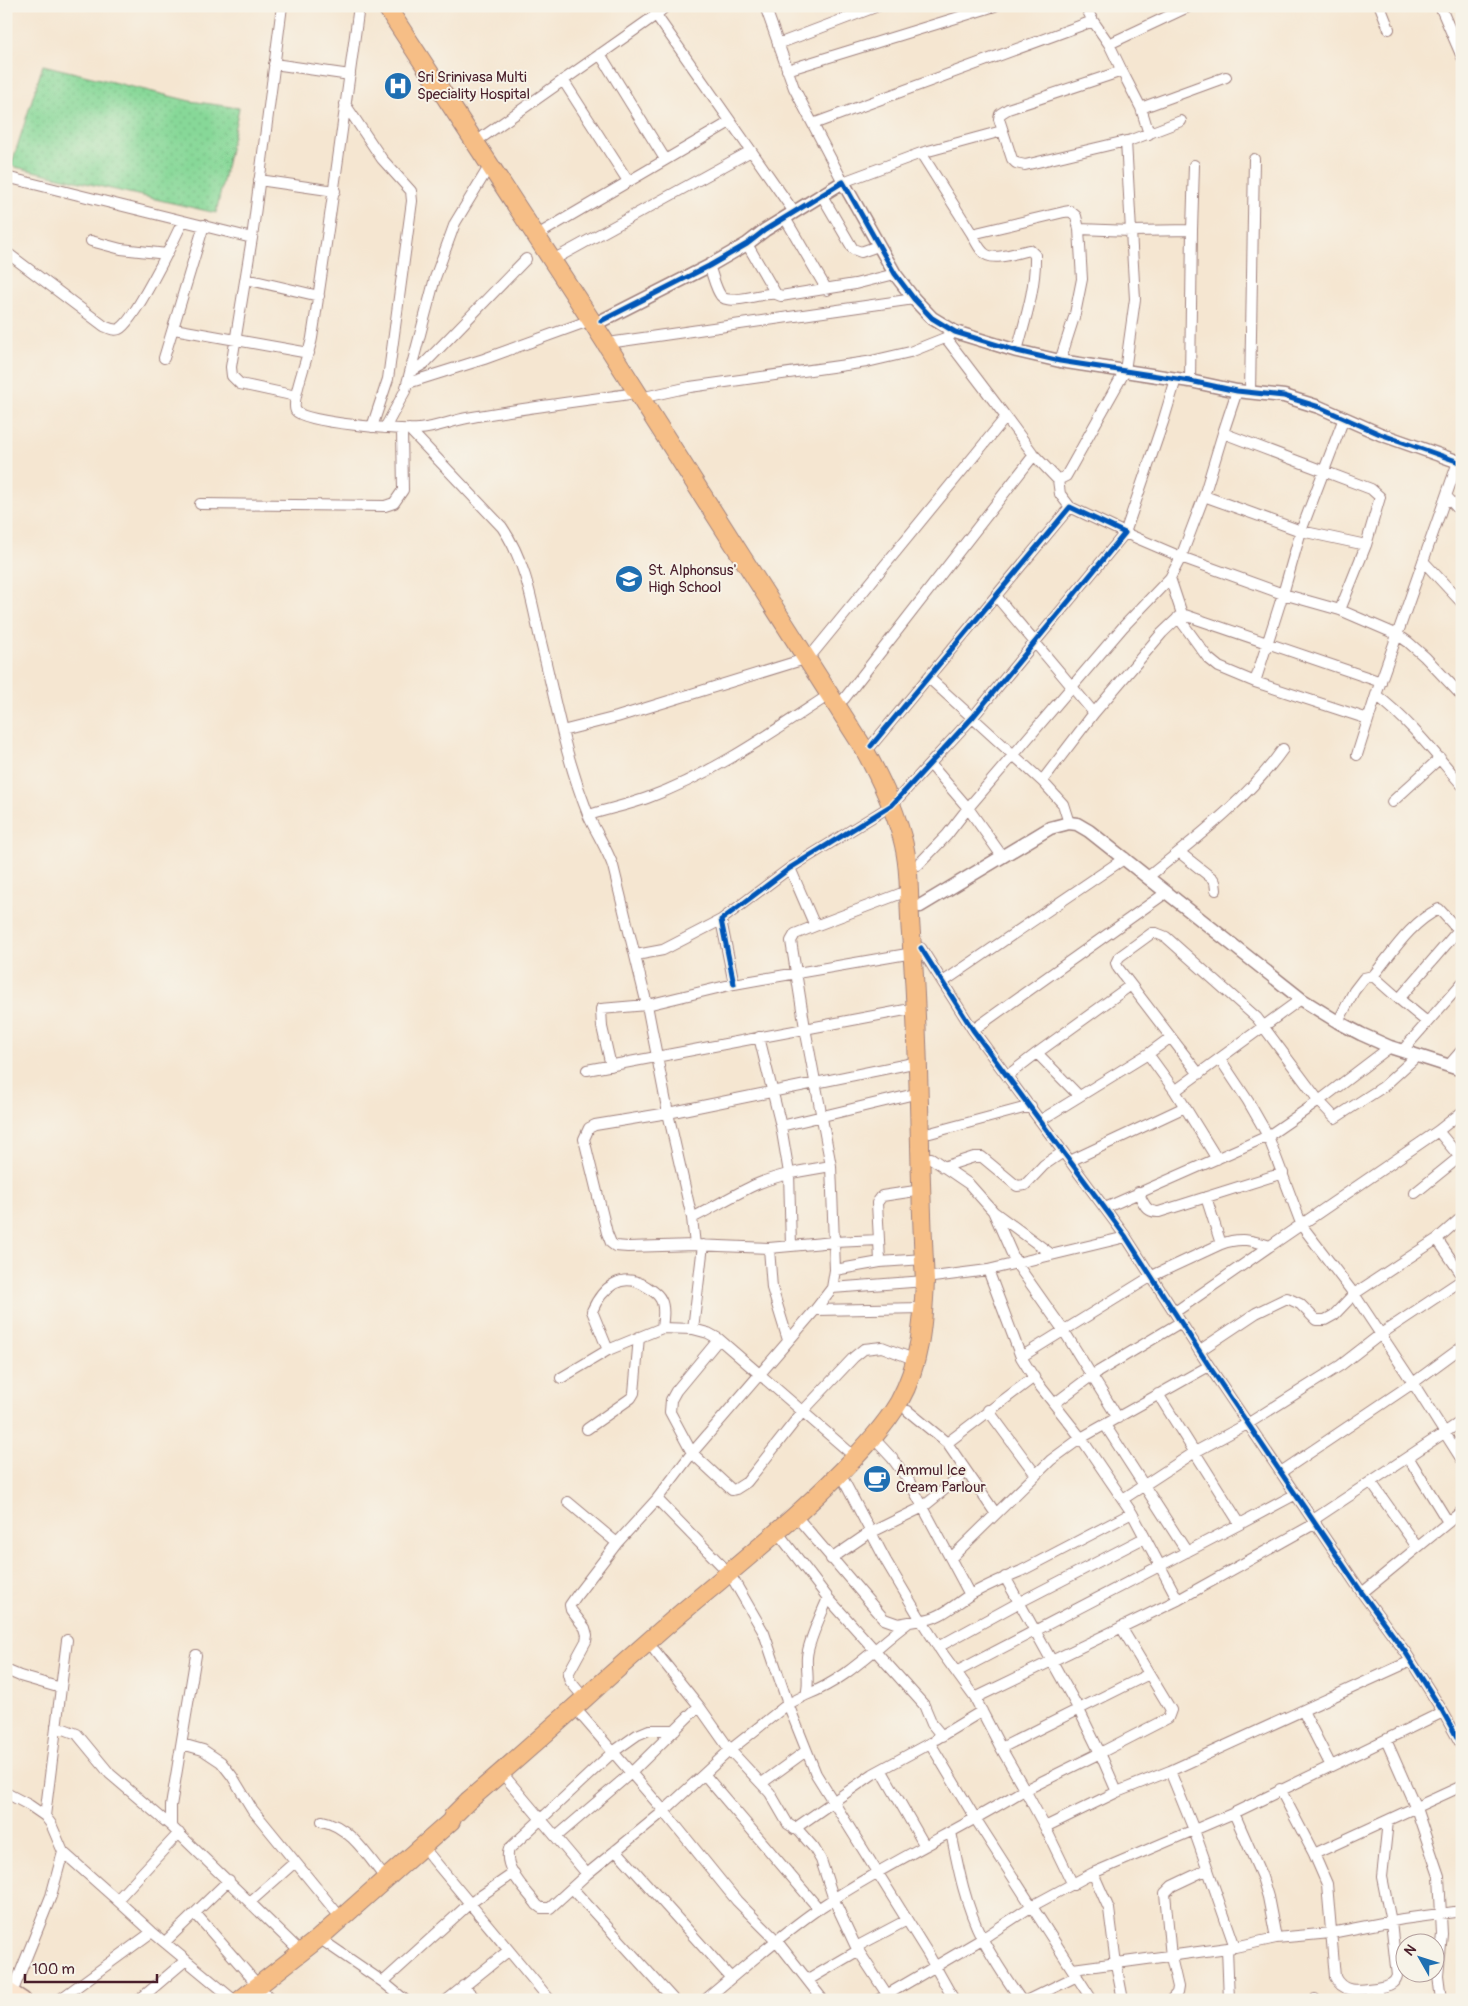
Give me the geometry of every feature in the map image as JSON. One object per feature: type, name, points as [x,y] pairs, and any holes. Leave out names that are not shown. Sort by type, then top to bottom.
[{"type":"highway","points":[[240,2000],[319,1938],[451,1821],[453,1816],[468,1801],[655,1651],[856,1457],[881,1428],[898,1404],[911,1378],[916,1360],[929,1279],[937,1162],[930,1133],[917,951],[910,890],[895,801],[888,774],[809,656],[596,321],[490,165],[386,6]]},
{"type":"highway","points":[[401,6],[560,256],[596,321],[615,342],[643,394]]},
{"type":"highway","points":[[451,1821],[462,1818],[507,1780],[583,1707],[731,1577],[801,1522],[844,1481],[908,1411],[920,1383],[925,1363],[931,1310],[929,1279],[924,1259],[916,1008],[920,906],[918,865],[910,829],[836,697]]},
{"type":"street","points":[[282,6],[232,376],[240,384],[296,396]]},
{"type":"street","points":[[359,6],[335,191],[309,353],[296,396],[294,408],[297,413],[303,416],[372,427],[405,430],[421,429],[466,418],[867,362],[910,352],[950,335],[1060,361],[1190,381],[1244,392],[1284,396],[1319,407],[1380,434],[1460,463],[1446,496],[1357,754]]},
{"type":"street","points":[[484,136],[656,15],[666,6]]},
{"type":"street","points":[[765,6],[787,70],[812,124],[895,274],[914,299],[950,335],[1034,455],[1058,480],[1060,494],[1070,508],[1181,557],[1283,594],[1340,610],[1398,635],[1425,657],[1462,696]]},
{"type":"street","points":[[778,44],[878,6]]},
{"type":"street","points":[[787,70],[995,6]]},
{"type":"street","points":[[1085,6],[1109,44],[1141,108],[1148,134]]},
{"type":"street","points":[[1109,44],[1190,6]]},
{"type":"street","points":[[1380,6],[1389,29]]},
{"type":"street","points":[[1440,6],[1462,57]]},
{"type":"street","points":[[656,15],[751,151],[789,215],[827,290]]},
{"type":"street","points":[[812,124],[1093,21]]},
{"type":"street","points":[[600,54],[665,159]]},
{"type":"street","points":[[274,64],[350,74]]},
{"type":"street","points":[[1122,71],[1004,111],[999,120],[1012,159],[1016,163],[1025,165],[1126,142],[1181,120]]},
{"type":"street","points":[[1141,108],[1226,77]]},
{"type":"street","points":[[563,80],[628,181]]},
{"type":"street","points":[[345,104],[382,159],[411,191],[412,200],[388,379],[372,427]]},
{"type":"street","points":[[544,231],[730,122]]},
{"type":"street","points":[[408,383],[596,321],[710,266],[747,244],[820,194],[843,182],[921,153],[1002,131]]},
{"type":"street","points":[[1058,480],[1066,476],[1125,371],[1135,299],[1126,142]]},
{"type":"street","points":[[560,256],[751,151]]},
{"type":"street","points":[[921,153],[983,252],[988,256],[995,257],[1030,250],[1035,255],[1036,270],[1033,289],[1017,351]]},
{"type":"street","points":[[918,865],[947,835],[1123,627],[1170,578],[1181,557],[1204,496],[1223,433],[1244,392],[1254,159]]},
{"type":"street","points":[[385,428],[406,392],[435,278],[455,222],[490,165]]},
{"type":"street","points":[[1190,381],[1194,165]]},
{"type":"street","points":[[6,177],[252,238]]},
{"type":"street","points":[[259,180],[335,191]]},
{"type":"street","points":[[820,194],[854,250],[861,252],[878,246]]},
{"type":"street","points":[[972,234],[1070,211],[1076,216],[1079,229],[1082,279],[1060,361]]},
{"type":"street","points":[[6,252],[104,326],[114,330],[120,329],[127,322],[152,283],[183,221]]},
{"type":"street","points":[[164,358],[174,330],[204,225]]},
{"type":"street","points":[[1079,229],[1131,231],[1192,230]]},
{"type":"street","points":[[91,241],[121,249],[167,254]]},
{"type":"street","points":[[747,244],[776,294]]},
{"type":"street","points":[[410,372],[426,363],[526,259]]},
{"type":"street","points":[[710,266],[720,294],[723,298],[730,301],[768,293],[785,296],[827,290],[895,274]]},
{"type":"street","points":[[246,279],[319,296]]},
{"type":"street","points":[[615,342],[914,299]]},
{"type":"street","points":[[174,330],[309,353]]},
{"type":"street","points":[[636,955],[663,950],[721,920],[790,868],[895,801],[930,765],[973,717],[1125,533],[1176,379]]},
{"type":"street","points":[[562,731],[617,717],[809,656],[1006,417]]},
{"type":"street","points":[[1255,682],[1301,531],[1344,418]]},
{"type":"street","points":[[200,504],[385,506],[394,503],[403,490],[405,430]]},
{"type":"street","points":[[405,430],[502,527],[520,557],[572,772],[613,866],[636,955],[668,1113],[699,1245],[693,1329]]},
{"type":"street","points":[[1223,433],[1371,489],[1380,497],[1366,545],[1340,610]]},
{"type":"street","points":[[589,814],[640,800],[677,785],[737,754],[836,697],[1034,455]]},
{"type":"street","points":[[1204,496],[1301,531],[1366,545]]},
{"type":"street","points":[[1446,496],[1462,513]]},
{"type":"street","points":[[871,746],[1070,508]]},
{"type":"street","points":[[1423,562],[1462,603]]},
{"type":"street","points":[[1170,578],[1180,615],[1208,658],[1227,671],[1255,682],[1368,719]]},
{"type":"street","points":[[996,596],[1094,713]]},
{"type":"street","points":[[1180,615],[1381,682]]},
{"type":"street","points":[[1042,781],[1094,713],[1180,615]]},
{"type":"street","points":[[929,678],[1042,781],[1063,804],[1069,823]]},
{"type":"street","points":[[1376,695],[1394,710],[1440,758],[1462,785]]},
{"type":"street","points":[[1148,877],[1223,815],[1261,777],[1283,749]]},
{"type":"street","points":[[1392,802],[1440,758]]},
{"type":"street","points":[[930,765],[968,808],[1002,856]]},
{"type":"street","points":[[920,906],[1050,828],[1069,823],[1077,824],[1126,858],[1301,999],[1361,1034],[1396,1049],[1462,1070]]},
{"type":"street","points":[[1179,852],[1213,879],[1216,890]]},
{"type":"street","points":[[943,982],[1126,858]]},
{"type":"street","points":[[790,868],[816,926]]},
{"type":"street","points":[[823,2000],[776,1940],[738,1901],[664,1811],[612,1752],[583,1707],[568,1674],[586,1641],[587,1635],[585,1628],[570,1610],[570,1605],[617,1543],[657,1499],[692,1453],[788,1340],[816,1310],[832,1288],[835,1270],[832,1166],[805,1028],[792,937],[910,890]]},
{"type":"street","points":[[973,1030],[1167,892]]},
{"type":"street","points":[[1338,1022],[1360,981],[1373,976],[1412,929],[1439,909],[1460,930],[1410,984],[1399,999]]},
{"type":"street","points":[[721,920],[734,984]]},
{"type":"street","points":[[1200,1074],[1118,968],[1117,959],[1152,933],[1166,937],[1245,1006],[1265,1026],[1332,1117],[1338,1118],[1383,1087],[1417,1056]]},
{"type":"street","points":[[611,1066],[602,1028],[601,1009],[647,1005],[734,984],[917,951],[943,982],[973,1030],[1126,1237],[1209,1366],[1362,1593],[1411,1661],[1444,1712],[1462,1746]]},
{"type":"street","points":[[1373,976],[1427,1022]]},
{"type":"street","points":[[1105,1208],[1268,1136],[1396,1049],[1427,1022],[1462,983]]},
{"type":"street","points":[[1007,1076],[1130,985]]},
{"type":"street","points":[[1175,1091],[1301,999]]},
{"type":"street","points":[[587,1070],[916,1008]]},
{"type":"street","points":[[759,1037],[781,1126],[789,1173],[791,1246]]},
{"type":"street","points":[[1041,1120],[1148,1054],[1171,1037]]},
{"type":"street","points":[[1448,1066],[1462,1050]]},
{"type":"street","points":[[1037,1053],[1079,1096]]},
{"type":"street","points":[[1148,1054],[1175,1091],[1217,1159]]},
{"type":"street","points":[[1220,1059],[1258,1117],[1268,1136],[1302,1226],[1354,1294],[1462,1460]]},
{"type":"street","points":[[879,1240],[769,1248],[699,1245],[614,1246],[611,1243],[584,1139],[589,1128],[595,1125],[668,1113],[918,1062]]},
{"type":"street","points":[[781,1126],[919,1093]]},
{"type":"street","points":[[930,1133],[1031,1106]]},
{"type":"street","points":[[1070,1161],[1185,1107]]},
{"type":"street","points":[[1175,1312],[1438,1132],[1462,1112]]},
{"type":"street","points":[[1415,1193],[1461,1158],[1438,1132]]},
{"type":"street","points":[[937,1162],[982,1157],[1017,1186],[1022,1186],[1030,1181],[1049,1161],[1063,1152]]},
{"type":"street","points":[[937,1162],[970,1184],[993,1211],[1051,1254]]},
{"type":"street","points":[[692,1218],[756,1184],[789,1173],[832,1166]]},
{"type":"street","points":[[1138,1192],[1147,1209],[1153,1213],[1282,1172]]},
{"type":"street","points":[[880,1262],[878,1203],[882,1196],[922,1190]]},
{"type":"street","points":[[1206,1197],[1221,1244]]},
{"type":"street","points":[[993,1211],[1016,1263],[1064,1332],[1118,1418]]},
{"type":"street","points":[[1199,1351],[1256,1313],[1287,1298],[1300,1304],[1316,1320],[1320,1321],[1334,1315],[1354,1294],[1437,1239],[1462,1216]]},
{"type":"street","points":[[832,1288],[929,1279],[988,1270],[1126,1237]]},
{"type":"street","points":[[1021,1358],[1152,1276],[1221,1244],[1243,1239],[1254,1240],[1270,1246]]},
{"type":"street","points":[[1437,1239],[1462,1275]]},
{"type":"street","points":[[769,1248],[772,1288],[788,1340]]},
{"type":"street","points":[[835,1270],[880,1262],[924,1259]]},
{"type":"street","points":[[988,1270],[1021,1358],[1081,1438],[1123,1499],[1178,1600]]},
{"type":"street","points":[[608,1350],[592,1311],[602,1296],[618,1281],[625,1279],[639,1282],[655,1293],[662,1301],[662,1328]]},
{"type":"street","points":[[1123,1499],[1145,1487],[1194,1452],[1249,1424],[1340,1365],[1381,1334],[1462,1280]]},
{"type":"street","points":[[816,1310],[924,1308]]},
{"type":"street","points":[[1054,1404],[1091,1376],[1181,1322]]},
{"type":"street","points":[[561,1378],[608,1350],[662,1328],[693,1329],[708,1333],[719,1339],[856,1457]]},
{"type":"street","points":[[587,1429],[632,1398],[639,1337]]},
{"type":"street","points":[[719,1339],[676,1391],[670,1400],[670,1412],[692,1453],[732,1490],[747,1482],[803,1411],[854,1357],[864,1349],[882,1347],[916,1360]]},
{"type":"street","points":[[1281,1472],[1413,1383],[1462,1347]]},
{"type":"street","points":[[951,1558],[1051,1460],[1081,1438],[1209,1366]]},
{"type":"street","points":[[947,1443],[988,1410],[1034,1377]]},
{"type":"street","points":[[1158,1394],[1240,1524]]},
{"type":"street","points":[[988,1410],[1036,1475]]},
{"type":"street","points":[[908,1411],[947,1443],[996,1514]]},
{"type":"street","points":[[975,1698],[1178,1600],[1314,1521],[1462,1421]]},
{"type":"street","points":[[1105,1425],[1188,1552]]},
{"type":"street","points":[[879,1444],[898,1464],[970,1595]]},
{"type":"street","points":[[1408,1458],[1448,1522]]},
{"type":"street","points":[[831,1559],[872,1532],[923,1507],[966,1472]]},
{"type":"street","points":[[844,1481],[886,1561],[921,1620],[975,1698],[1045,1827],[1073,1885]]},
{"type":"street","points":[[1371,1482],[1417,1547]]},
{"type":"street","points":[[956,1672],[1296,1494]]},
{"type":"street","points":[[657,1499],[731,1577],[764,1633],[788,1704],[816,1774],[907,1920],[954,2000]]},
{"type":"street","points":[[568,1502],[617,1543]]},
{"type":"street","points":[[1362,1593],[1462,1511]]},
{"type":"street","points":[[801,1522],[884,1619],[898,1624],[933,1618],[970,1595],[1021,1571],[1132,1513]]},
{"type":"street","points":[[782,1538],[828,1598],[874,1652],[924,1705],[932,1724],[942,1736]]},
{"type":"street","points":[[938,1647],[1144,1538]]},
{"type":"street","points":[[1005,1577],[1078,1708],[1117,1792]]},
{"type":"street","points":[[806,1696],[809,1688],[807,1657],[809,1648],[828,1598]]},
{"type":"street","points":[[676,1730],[649,1730],[637,1734],[612,1752],[509,1849],[508,1861],[514,1873],[537,1905],[541,1908],[550,1908],[664,1811],[730,1750],[788,1704],[826,1688],[874,1652],[909,1622]]},
{"type":"street","points":[[706,2000],[776,1940],[819,1909],[877,1873],[1025,1790],[1168,1718],[1171,1714],[1170,1706],[1121,1627]]},
{"type":"street","points":[[45,1816],[67,1640]]},
{"type":"street","points":[[655,1651],[730,1750],[762,1783],[788,1824],[799,1831],[814,1848],[834,1900],[857,1949],[889,1997]]},
{"type":"street","points":[[171,1826],[171,1806],[196,1655]]},
{"type":"street","points":[[1045,1827],[1117,1792],[1170,1771],[1303,1712],[1411,1661]]},
{"type":"street","points":[[8,1672],[61,1688]]},
{"type":"street","points":[[1001,1748],[1149,1674]]},
{"type":"street","points":[[556,1837],[631,1773],[698,1706]]},
{"type":"street","points":[[794,1829],[873,1774],[882,1771],[982,1711]]},
{"type":"street","points":[[1303,1712],[1331,1766]]},
{"type":"street","points":[[878,2000],[889,1997],[934,1966],[982,1939],[1032,1906],[1094,1873],[1234,1813],[1280,1789],[1444,1712]]},
{"type":"street","points":[[56,1726],[77,1734],[110,1774],[180,1833],[301,1952]]},
{"type":"street","points":[[1386,1740],[1416,1808],[1439,1876],[1441,1914],[1438,1976],[1441,2000]]},
{"type":"street","points":[[930,1743],[975,1818],[1092,2000]]},
{"type":"street","points":[[182,1744],[203,1750],[221,1762],[252,1809],[341,1918]]},
{"type":"street","points":[[762,1783],[806,1751]]},
{"type":"street","points":[[882,1771],[925,1846]]},
{"type":"street","points":[[1170,1771],[1208,1869],[1231,1948],[1229,2000]]},
{"type":"street","points":[[704,1774],[819,1909]]},
{"type":"street","points":[[507,1780],[588,1874]]},
{"type":"street","points":[[1314,1854],[1462,1786]]},
{"type":"street","points":[[1280,1789],[1314,1854],[1327,1884],[1335,1977],[1338,1984],[1346,1988],[1376,1988],[1390,1985],[1394,1983],[1397,1976],[1391,1922],[1382,1877],[1388,1821]]},
{"type":"street","points":[[6,1793],[29,1804],[45,1816],[51,1824],[64,1852],[152,1932],[234,2000]]},
{"type":"street","points":[[1234,1813],[1260,1870],[1268,1897],[1276,1938]]},
{"type":"street","points":[[322,1821],[331,1822],[346,1833],[386,1878]]},
{"type":"street","points":[[950,1832],[960,1878],[974,1921],[982,1939],[1021,2000]]},
{"type":"street","points":[[117,1900],[180,1833]]},
{"type":"street","points":[[422,1847],[550,2000]]},
{"type":"street","points":[[616,1850],[731,1978]]},
{"type":"street","points":[[14,1994],[51,1896],[64,1852]]},
{"type":"street","points":[[250,1902],[295,1862]]},
{"type":"street","points":[[1171,2000],[1177,1993],[1178,1987],[1171,1957],[1165,1893],[1172,1886],[1208,1869]]},
{"type":"street","points":[[383,1982],[469,1904],[514,1873]]},
{"type":"street","points":[[1094,1873],[1109,1909],[1123,2000]]},
{"type":"street","points":[[165,1942],[229,1880]]},
{"type":"street","points":[[572,1888],[674,2000]]},
{"type":"street","points":[[1028,2000],[1075,1973],[1116,1964],[1231,1948],[1276,1938],[1331,1933],[1462,1911]]},
{"type":"street","points":[[195,1913],[271,2000]]},
{"type":"street","points":[[808,1980],[907,1920]]},
{"type":"street","points":[[59,2000],[152,1932]]},
{"type":"street","points":[[319,1938],[383,1982],[405,2000]]},
{"type":"street","points":[[447,2000],[508,1950]]},
{"type":"street","points":[[139,2000],[186,1960]]},
{"type":"street","points":[[463,1986],[477,2000]]},
{"type":"street","points":[[1376,1988],[1379,2000]]},
{"type":"green space","points":[[43,65],[190,101],[239,108],[216,213],[11,166]]},
{"type":"cycle path","points":[[601,321],[709,266],[747,244],[765,230],[843,182],[895,274],[914,299],[932,318],[955,332],[1017,351],[1060,361],[1190,381],[1237,391],[1284,396],[1319,407],[1380,434],[1462,463]]},
{"type":"cycle path","points":[[734,984],[721,920],[790,868],[892,805],[973,717],[1125,533],[1070,507],[871,746]]},
{"type":"cycle path","points":[[921,948],[973,1030],[1126,1237],[1209,1366],[1362,1593],[1406,1653],[1462,1746]]},
{"type":"place","name":"Sri Srinivasa Multi Speciality Hospital","points":[[398,86]]},
{"type":"place","name":"St. Alphonsus' High School","points":[[629,579]]},
{"type":"place","name":"Ammul Ice Cream Parlour","points":[[877,1479]]}]
